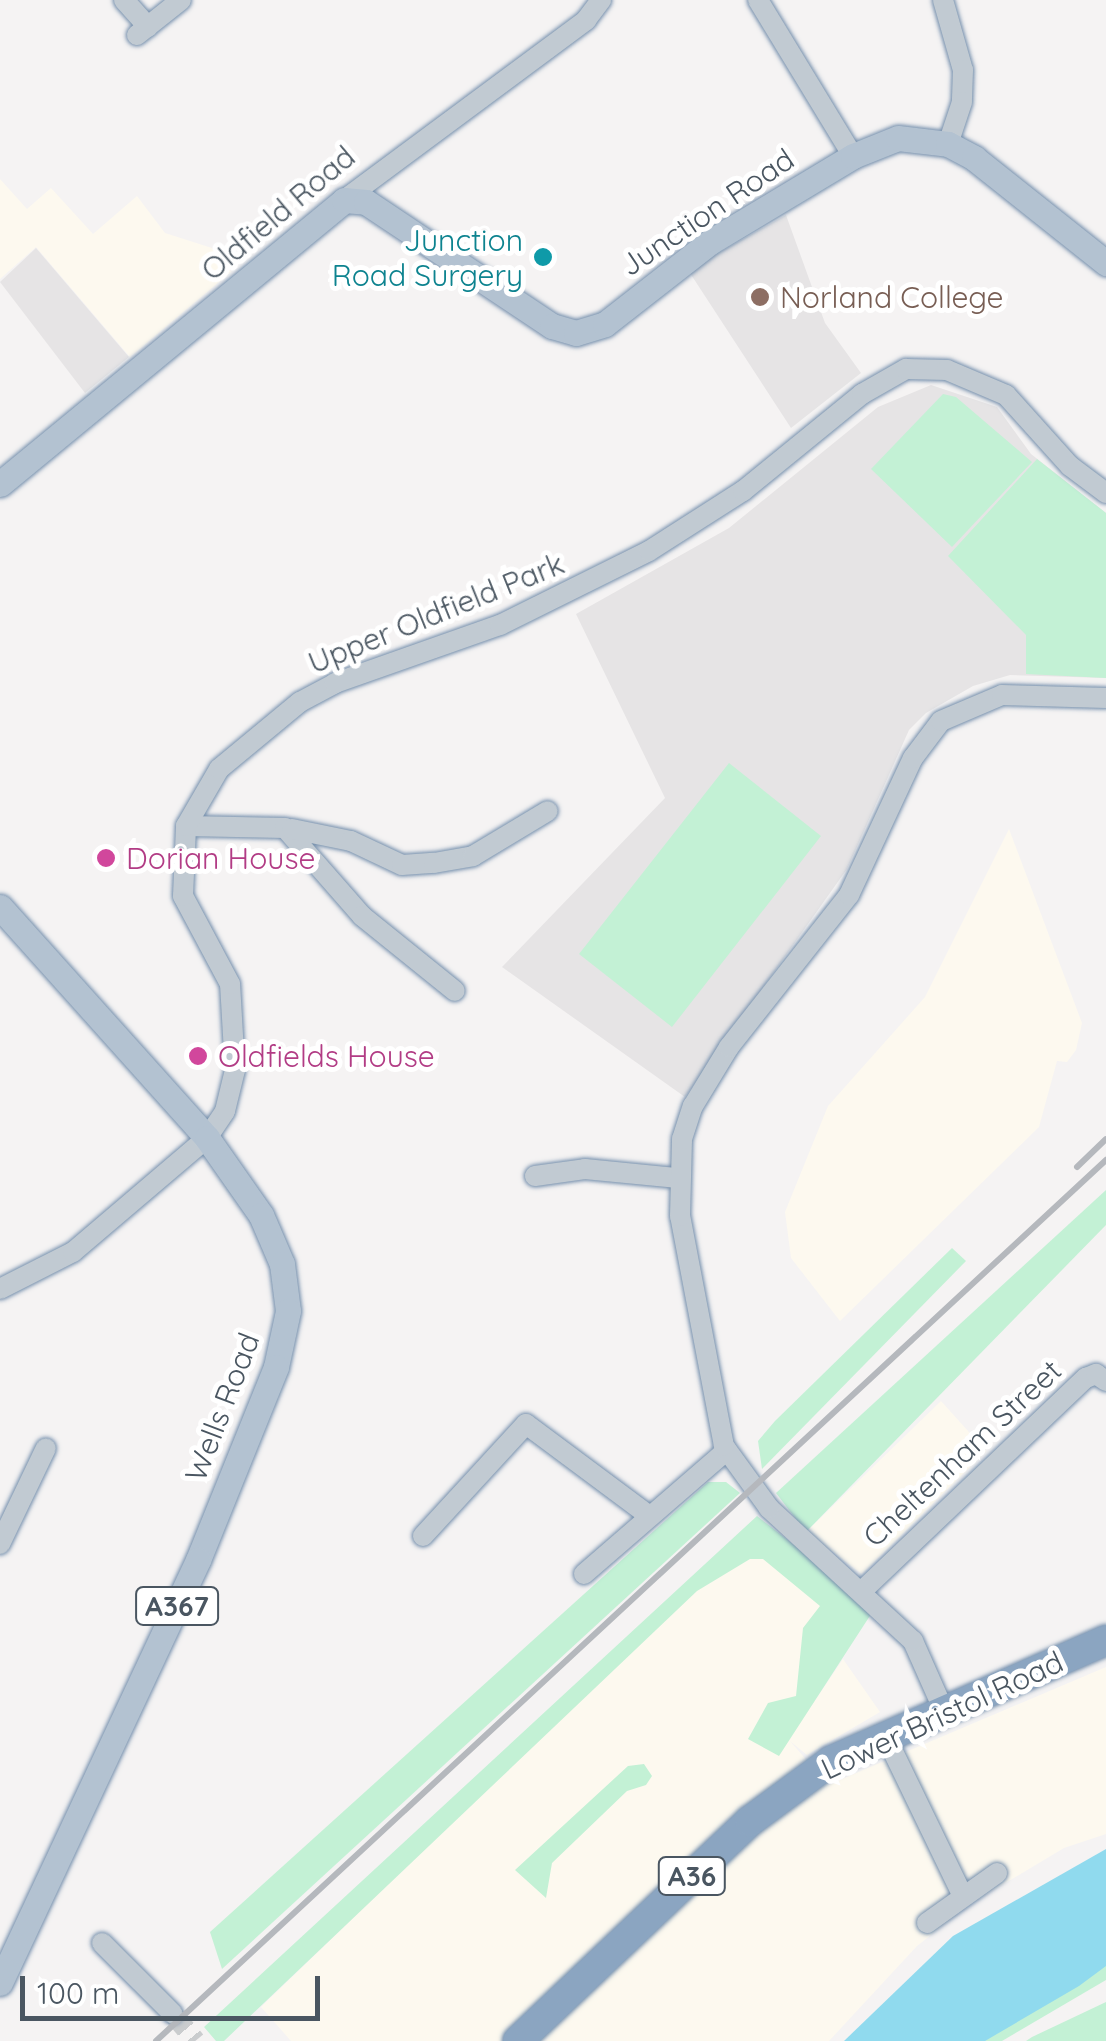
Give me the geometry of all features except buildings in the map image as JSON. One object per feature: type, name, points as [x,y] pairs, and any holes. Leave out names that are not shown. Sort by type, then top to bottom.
[{"type":"highway","name":"Lower Bristol Road","points":[[518,2041],[750,1821],[831,1761],[1106,1640]]},
{"type":"main road","name":"Junction Road","points":[[344,200],[366,202],[552,326],[590,332],[710,242],[852,156],[898,138],[948,144],[997,174],[1106,263]]},
{"type":"main road","name":"Oldfield Road","points":[[0,484],[344,200]]},
{"type":"main road","name":"Wells Road","points":[[0,907],[206,1138],[273,1237],[287,1286],[284,1339],[198,1560],[0,1983]]},
{"type":"street","points":[[124,0],[142,31],[181,0]]},
{"type":"street","name":"Oldfield Road","points":[[344,200],[586,20],[601,0]]},
{"type":"street","points":[[758,0],[852,156]]},
{"type":"street","points":[[943,0],[962,70],[962,102],[948,144]]},
{"type":"street","name":"Upper Oldfield Park","points":[[206,1138],[225,1110],[235,1028],[230,984],[183,896],[186,826],[219,769],[300,702],[335,683],[500,626],[650,551],[743,490],[862,394],[906,369],[947,370],[1006,395],[1070,466],[1106,493]]},
{"type":"street","points":[[944,1710],[913,1641],[864,1590],[769,1508],[725,1448],[691,1294],[676,1178],[682,1139],[707,1079],[849,895],[924,740],[960,709],[1002,696],[1106,698]]},
{"type":"street","points":[[186,826],[284,828],[351,841],[402,865],[474,856],[548,811]]},
{"type":"street","points":[[284,828],[362,916],[455,993]]},
{"type":"street","points":[[0,1289],[73,1252],[206,1138]]},
{"type":"street","points":[[534,1177],[585,1168],[676,1178]]},
{"type":"street","name":"Cheltenham Street","points":[[864,1590],[1086,1378],[1106,1380]]},
{"type":"street","points":[[423,1536],[526,1424],[648,1516]]},
{"type":"street","points":[[0,1544],[46,1448]]},
{"type":"street","points":[[584,1574],[725,1448]]},
{"type":"street","points":[[885,1735],[962,1894]]},
{"type":"street","points":[[927,1923],[962,1894],[997,1874]]},
{"type":"street","points":[[102,1943],[173,2014]]},
{"type":"shaded area","points":[[0,179],[27,209],[51,188],[93,234],[137,196],[165,233],[212,248],[231,272],[130,357],[36,247],[0,279]]},
{"type":"shaded area","name":"Norland College","points":[[786,215],[825,323],[861,373],[791,428],[688,270]]},
{"type":"shaded area","points":[[36,248],[129,357],[85,393],[0,282]]},
{"type":"shaded area","points":[[931,385],[997,407],[1031,454],[1106,513],[1106,678],[1010,675],[973,686],[926,713],[909,730],[847,869],[685,1097],[502,967],[665,798],[576,614],[729,528],[878,407]]},
{"type":"shaded area","points":[[1009,829],[1082,1023],[1076,1050],[1067,1062],[1057,1061],[1039,1127],[840,1321],[791,1258],[785,1212],[828,1106],[925,997]]},
{"type":"shaded area","points":[[941,1401],[986,1451],[862,1574],[806,1532]]},
{"type":"shaded area","points":[[749,1546],[875,1608],[782,1733],[789,1739],[843,1659],[880,1712],[807,1755],[790,1741],[828,1785],[1106,1667],[1106,1834],[1064,1848],[972,1903],[917,1946],[829,2041],[291,2041],[261,2007],[696,1587]]},
{"type":"green space","points":[[943,394],[956,397],[1032,462],[952,547],[871,469]]},
{"type":"green space","points":[[1037,459],[1106,513],[1106,678],[1026,674],[1026,635],[948,556]]},
{"type":"green space","points":[[729,763],[821,836],[672,1027],[579,954]]},
{"type":"green space","points":[[1106,1190],[1106,1225],[806,1532],[776,1493]]},
{"type":"green space","points":[[952,1248],[966,1261],[762,1469],[758,1441],[775,1421]]},
{"type":"green space","points":[[708,1482],[726,1482],[740,1493],[222,1969],[210,1932]]},
{"type":"green space","points":[[757,1516],[875,1608],[779,1756],[748,1739],[768,1703],[796,1696],[803,1628],[820,1606],[763,1559],[750,1559],[697,1591],[224,2041],[216,2041],[204,2027]]},
{"type":"green space","points":[[644,1764],[652,1776],[646,1785],[627,1791],[552,1863],[546,1898],[515,1870],[628,1766]]},
{"type":"green space","points":[[1106,1948],[1106,1980],[1002,2041],[976,2041]]},
{"type":"green space","points":[[1106,2002],[1106,2041],[1026,2041],[1032,2037]]},
{"type":"water","points":[[1106,1849],[1106,1966],[1079,1986],[985,2041],[844,2041],[953,1936]]},
{"type":"tunnel","points":[[173,2014],[196,2041]]},
{"type":"railway","points":[[1077,1167],[1106,1139]]},
{"type":"railway","points":[[156,2041],[1106,1160]]},
{"type":"place","name":"Junction Road Surgery","points":[[543,257]]},
{"type":"place","name":"Norland College","points":[[760,297]]},
{"type":"place","name":"Dorian House","points":[[106,858]]},
{"type":"place","name":"Oldfields House","points":[[198,1056]]}]
